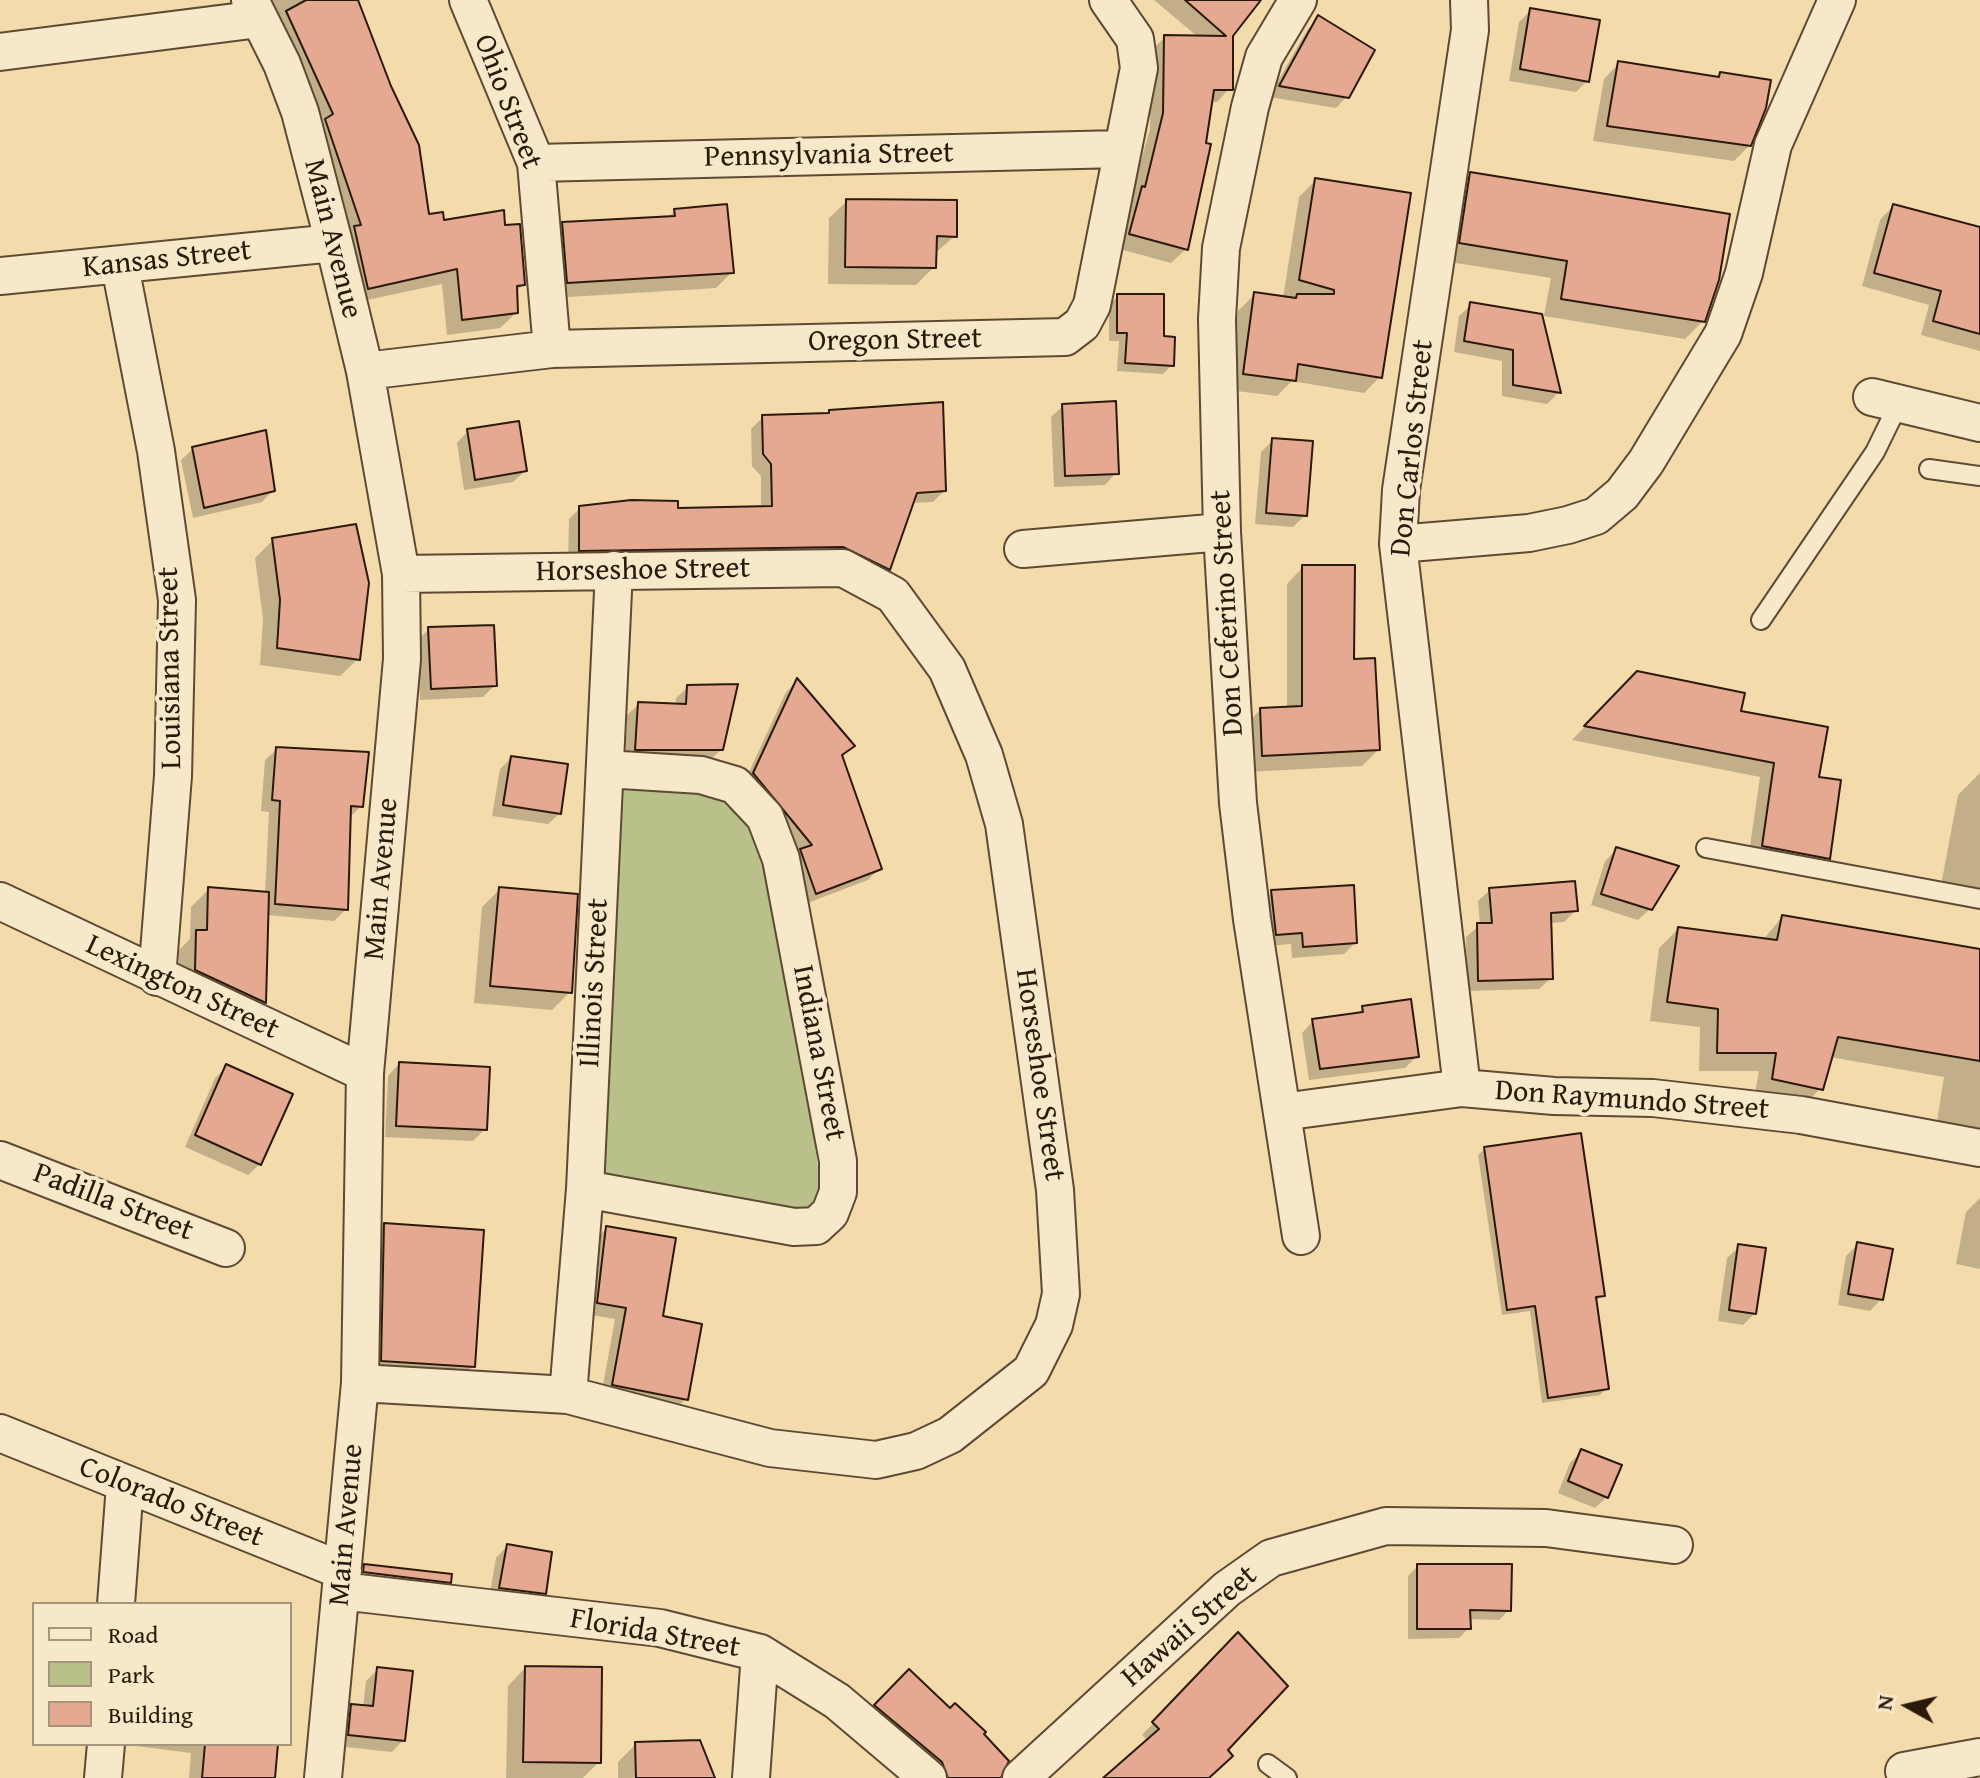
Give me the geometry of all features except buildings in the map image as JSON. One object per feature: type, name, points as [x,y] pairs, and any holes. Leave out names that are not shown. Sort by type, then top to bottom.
[{"type":"street","name":"Ohio Street","points":[[468,0],[536,163],[552,349]]},
{"type":"street","name":"Oregon Street","points":[[365,371],[552,349],[1065,337],[1082,324],[1092,305],[1139,68],[1135,39],[1108,0]]},
{"type":"street","name":"Don Ceferino Street","points":[[1298,0],[1264,57],[1234,178],[1221,248],[1217,319],[1222,532],[1238,803],[1301,1236]]},
{"type":"street","name":"Don Carlos Street","points":[[1462,1088],[1398,544],[1401,490],[1470,30],[1469,0]]},
{"type":"street","points":[[1398,544],[1529,533],[1568,525],[1596,516],[1622,494],[1646,462],[1723,334],[1744,273],[1773,145],[1837,0]]},
{"type":"street","points":[[0,52],[255,10]]},
{"type":"street","name":"Main Avenue","points":[[255,10],[282,64],[300,112],[334,243],[365,371],[401,574],[402,659],[365,1073],[360,1383],[323,1778]]},
{"type":"street","name":"Pennsylvania Street","points":[[536,163],[1121,149]]},
{"type":"street","name":"Kansas Street","points":[[0,276],[334,243]]},
{"type":"street","name":"Louisiana Street","points":[[120,266],[156,451],[177,600],[173,776],[157,977]]},
{"type":"street","points":[[1886,400],[1980,423]]},
{"type":"street","points":[[1023,549],[1222,532]]},
{"type":"street","name":"Horseshoe Street","points":[[360,1383],[568,1395],[770,1448],[876,1460],[916,1451],[950,1435],[1031,1371],[1054,1325],[1061,1294],[1055,1190],[1004,824],[984,755],[947,669],[893,595],[843,568],[401,574]]},
{"type":"street","name":"Illinois Street","points":[[568,1395],[585,1189],[614,570]]},
{"type":"street","name":"Indiana Street","points":[[585,1189],[794,1227],[816,1226],[830,1213],[838,1192],[838,1161],[781,859],[765,817],[735,785],[701,775],[606,769]]},
{"type":"street","name":"Lexington Street","points":[[0,901],[365,1073]]},
{"type":"street","name":"Don Raymundo Street","points":[[1282,1112],[1462,1088],[1554,1096],[1653,1098],[1801,1115],[1980,1148]]},
{"type":"street","name":"Padilla Street","points":[[0,1160],[226,1248]]},
{"type":"street","name":"Colorado Street","points":[[0,1433],[342,1581]]},
{"type":"street","points":[[116,1602],[125,1485]]},
{"type":"street","name":"Hawaii Street","points":[[1021,1778],[1227,1589],[1271,1558],[1386,1526],[1546,1528],[1674,1545]]},
{"type":"street","name":"Florida Street","points":[[342,1581],[660,1628],[760,1653],[837,1701],[928,1778]]},
{"type":"street","points":[[751,1778],[760,1653]]},
{"type":"street","points":[[103,1778],[106,1746]]},
{"type":"street","points":[[1904,1771],[1980,1757]]},
{"type":"lane","points":[[1761,620],[1875,452],[1886,400]]},
{"type":"lane","points":[[1929,469],[1980,476]]},
{"type":"lane","points":[[1706,848],[1980,899]]},
{"type":"lane","points":[[1268,1764],[1287,1778]]},
{"type":"green space","points":[[613,776],[739,800],[775,861],[823,1204],[811,1221],[592,1183]]}]
